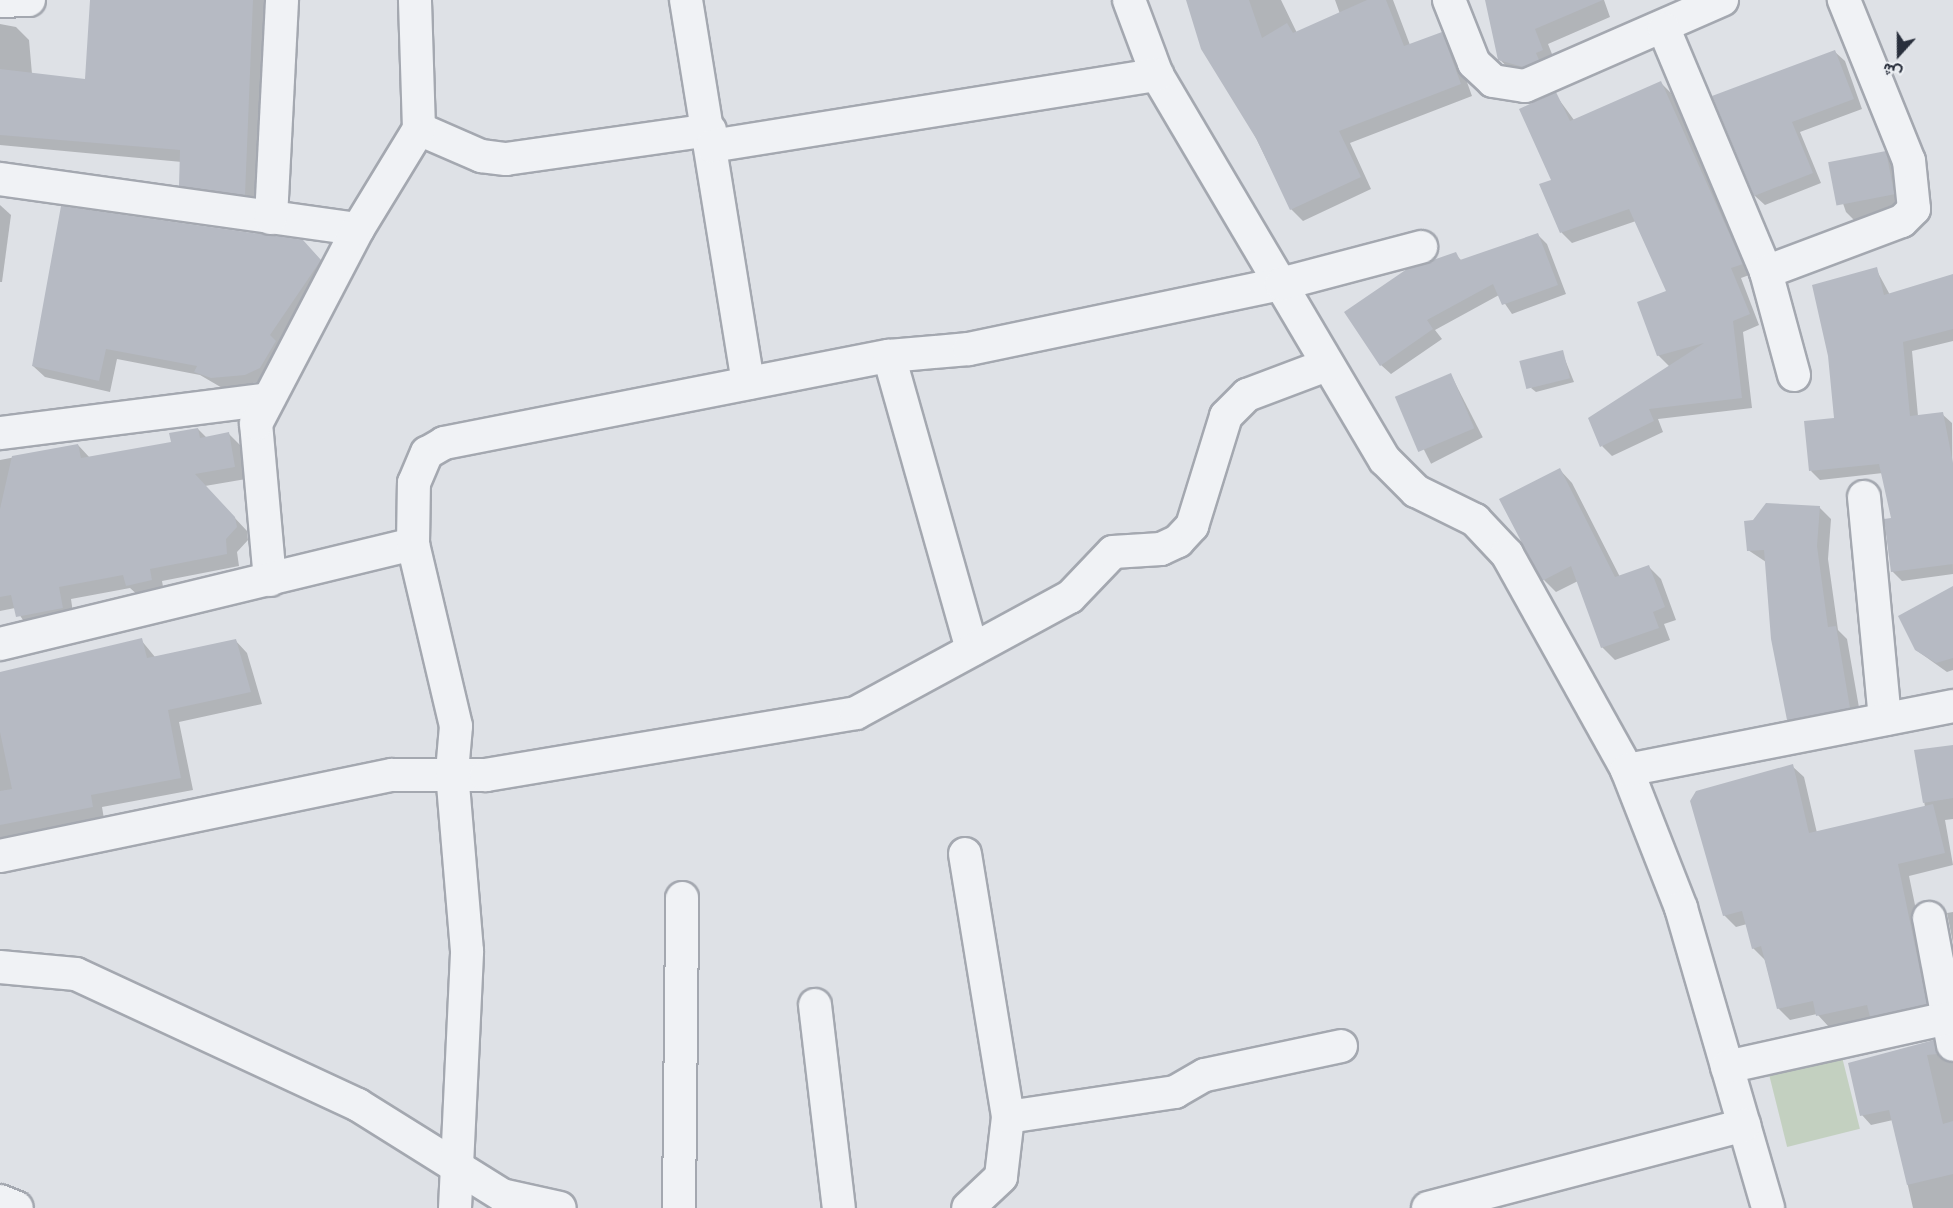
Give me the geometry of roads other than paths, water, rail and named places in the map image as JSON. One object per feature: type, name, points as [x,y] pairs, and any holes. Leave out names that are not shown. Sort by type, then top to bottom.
[{"type":"street","points":[[0,1],[29,0]]},
{"type":"street","points":[[271,218],[282,0]]},
{"type":"street","points":[[270,580],[255,439],[263,400],[358,229],[419,129],[415,0]]},
{"type":"street","points":[[686,0],[711,138],[748,383]]},
{"type":"street","points":[[1129,0],[1157,75],[1384,460],[1416,490],[1475,520],[1507,554],[1627,770],[1681,908],[1768,1208]]},
{"type":"street","points":[[1449,0],[1474,63],[1493,81],[1525,86],[1664,29],[1722,0]]},
{"type":"street","points":[[1766,272],[1902,221],[1914,209],[1909,161],[1844,0]]},
{"type":"street","points":[[1664,29],[1766,272],[1794,375]]},
{"type":"street","points":[[419,129],[481,156],[506,159],[711,138],[1157,75]]},
{"type":"street","points":[[0,180],[358,229]]},
{"type":"street","points":[[455,1208],[461,1172],[467,951],[452,772],[456,726],[414,544],[419,465],[444,443],[889,356],[969,349],[1281,284],[1421,247]]},
{"type":"street","points":[[889,356],[972,650]]},
{"type":"street","points":[[0,856],[392,775],[452,772],[486,775],[856,713],[1070,597],[1113,552],[1161,549],[1179,540],[1192,526],[1226,416],[1247,395],[1327,365]]},
{"type":"street","points":[[0,433],[263,400]]},
{"type":"street","points":[[1864,497],[1885,719]]},
{"type":"street","points":[[0,644],[414,544]]},
{"type":"street","points":[[1627,770],[1953,706]]},
{"type":"street","points":[[965,854],[1008,1117],[1001,1176],[968,1208]]},
{"type":"street","points":[[679,1208],[682,898]]},
{"type":"street","points":[[1727,1067],[1950,1032],[1929,918]]},
{"type":"street","points":[[0,967],[76,974],[358,1105],[461,1172],[502,1195],[560,1208]]},
{"type":"street","points":[[815,1005],[838,1208]]},
{"type":"street","points":[[1008,1117],[1175,1092],[1205,1076],[1341,1046]]},
{"type":"street","points":[[1428,1208],[1744,1125]]},
{"type":"street","points":[[0,1201],[17,1208]]}]
